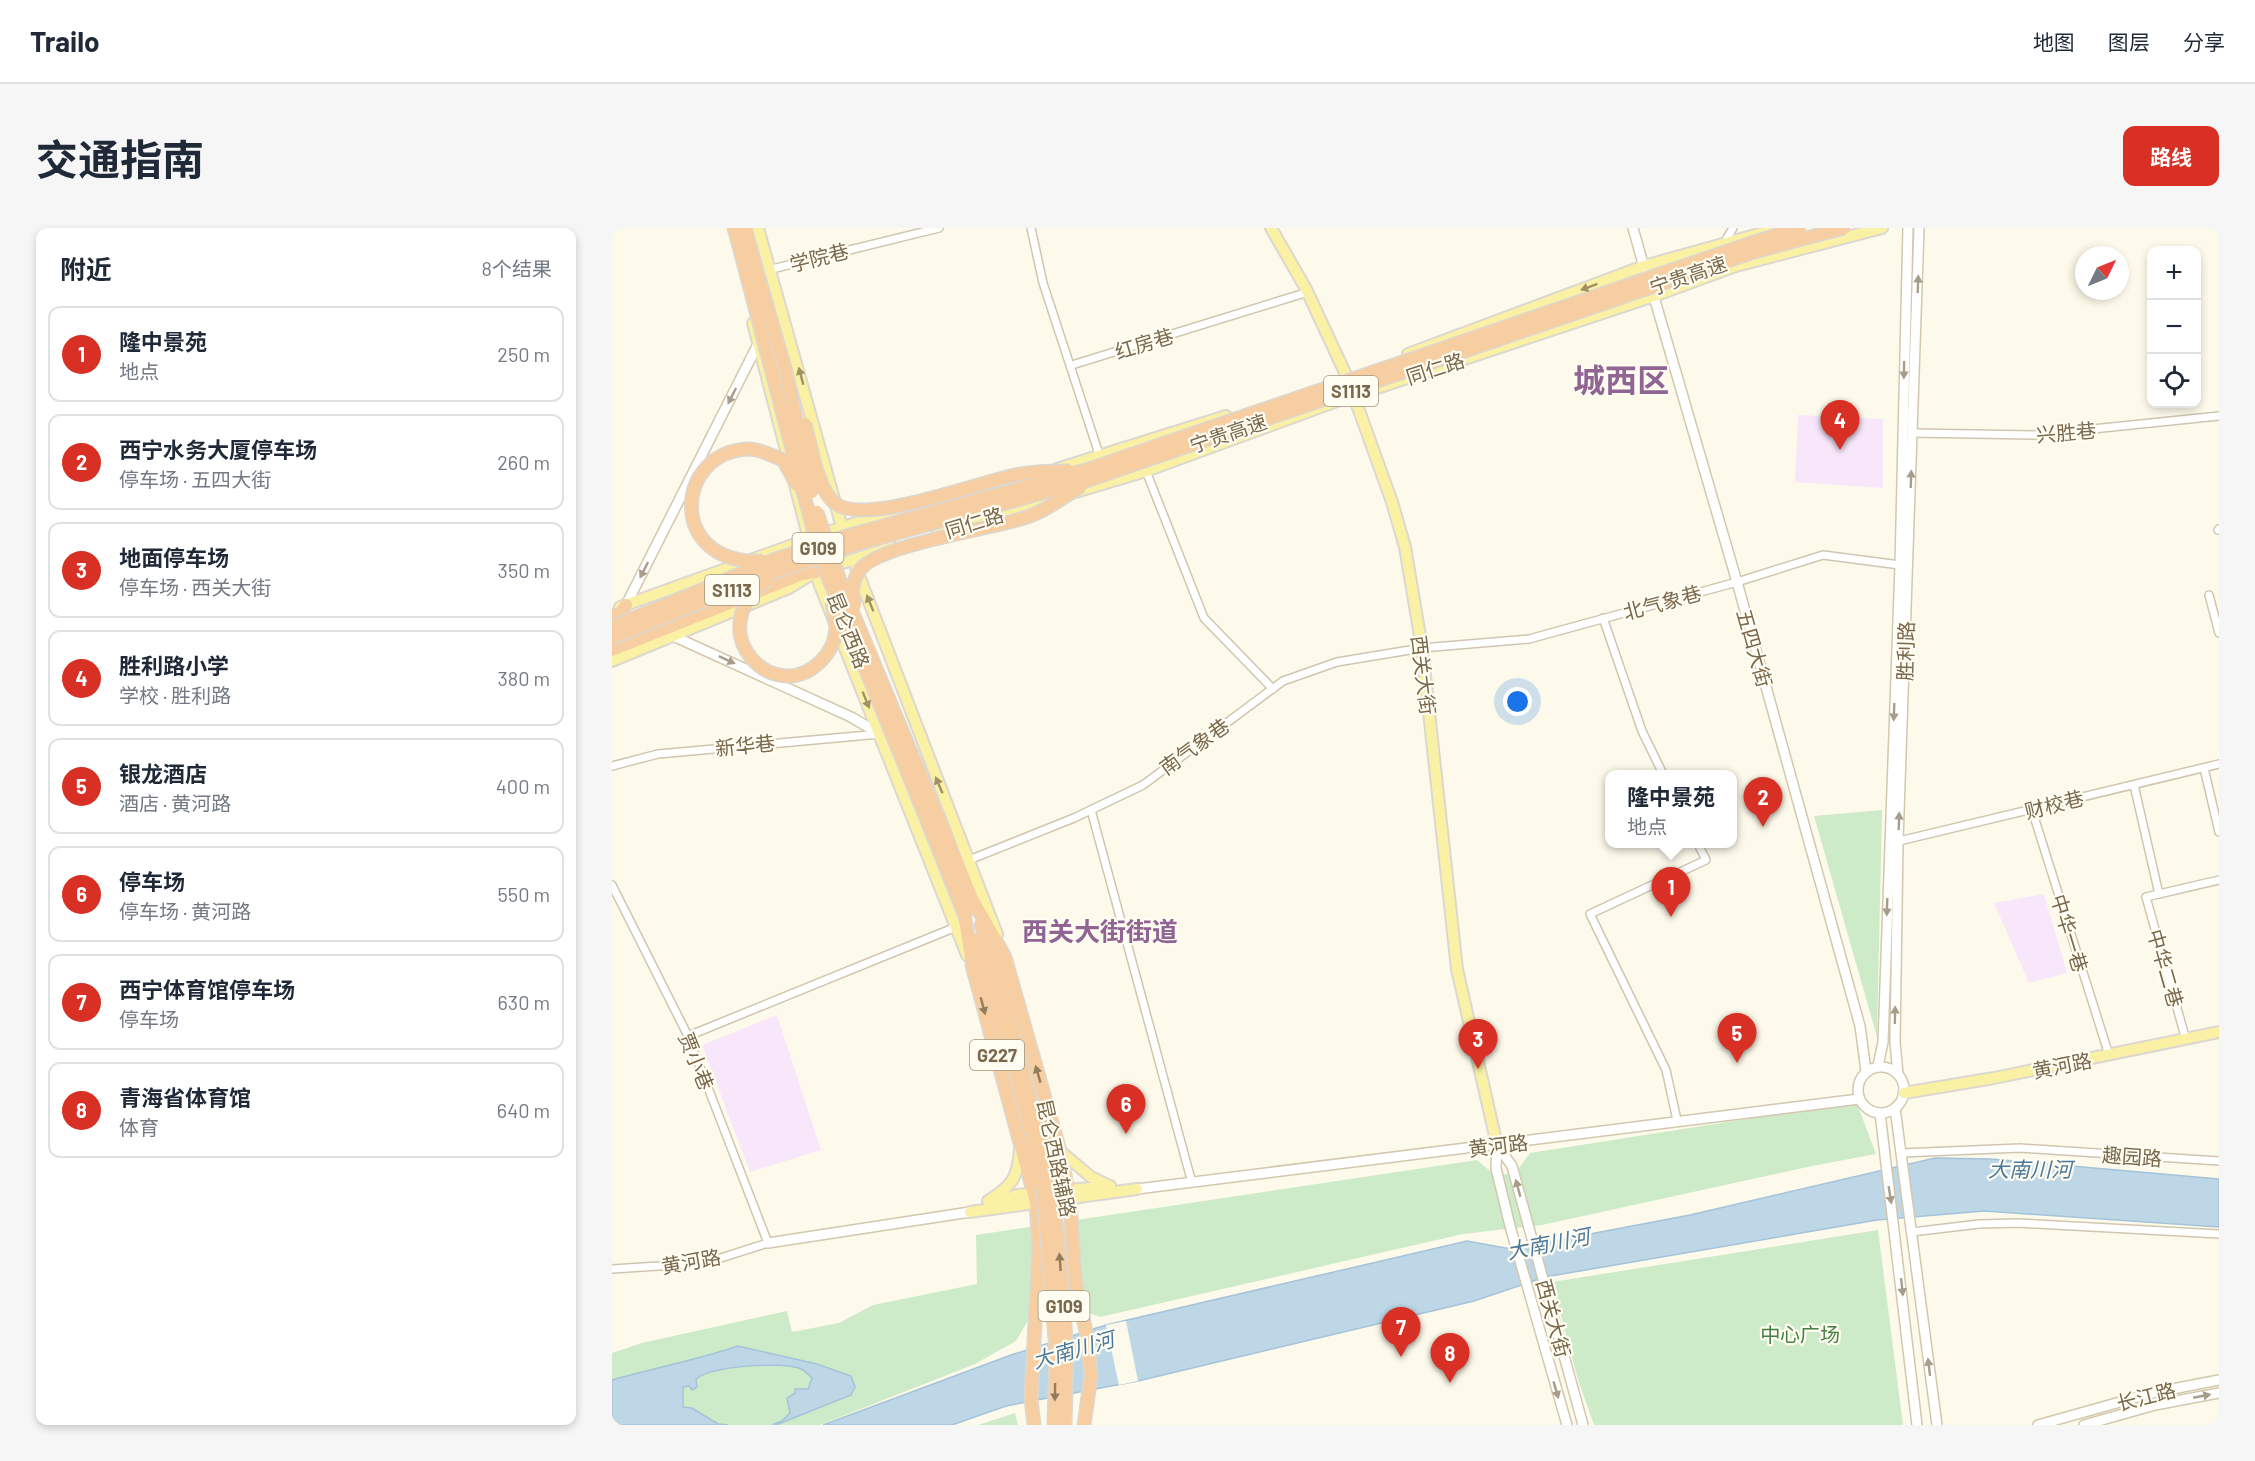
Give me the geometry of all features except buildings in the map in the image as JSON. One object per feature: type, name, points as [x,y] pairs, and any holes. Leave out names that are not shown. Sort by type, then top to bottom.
[{"type":"highway","name":"昆仑西路","points":[[733,228],[785,368],[816,510],[842,587],[889,696],[933,836]]},
{"type":"highway","name":"昆仑西路","points":[[746,228],[741,246],[810,514],[822,574],[933,836],[968,905],[994,983]]},
{"type":"highway","name":"宁贵高速","points":[[1088,475],[1751,243],[1800,228]]},
{"type":"highway","name":"宁贵高速","points":[[612,627],[778,565],[854,545],[1088,475],[1754,252],[1844,228]]},
{"type":"highway","points":[[785,368],[800,405],[824,490],[837,505],[856,511],[881,510],[1013,475],[1045,471],[1088,475]]},
{"type":"highway","points":[[778,565],[725,558],[711,549],[699,536],[692,521],[691,503],[693,488],[703,471],[718,458],[749,449],[783,460],[810,514]]},
{"type":"highway","points":[[889,696],[885,678],[854,603],[852,591],[860,569],[881,556],[1029,517],[1053,505],[1088,475]]},
{"type":"highway","name":"宁贵高速","points":[[612,638],[778,565]]},
{"type":"highway","points":[[612,651],[802,574],[822,574],[835,622],[833,644],[827,655],[807,672],[780,675],[755,664],[740,638],[739,623],[742,608],[751,593],[778,565]]},
{"type":"highway","points":[[612,616],[621,612],[626,605]]},
{"type":"highway","name":"昆仑西路辅路","points":[[968,905],[1005,957],[1060,1151],[1069,1195],[1075,1280],[1088,1341],[1091,1376],[1084,1425]]},
{"type":"highway","name":"昆仑西路辅路","points":[[968,905],[973,969],[1035,1198],[1039,1248],[1031,1399],[1034,1425]]},
{"type":"highway","name":"G109","points":[[994,983],[1043,1188],[1056,1351],[1054,1425]]},
{"type":"highway","name":"G109","points":[[994,983],[1053,1187],[1067,1349],[1065,1425]]},
{"type":"main road","points":[[758,228],[842,527],[1005,957]]},
{"type":"main road","name":"西关大街","points":[[1271,228],[1308,292],[1355,395],[1405,547],[1422,648],[1457,969],[1497,1145],[1496,1168],[1567,1425]]},
{"type":"main road","name":"五四大街","points":[[1633,228],[1737,582],[1860,1026],[1866,1071]]},
{"type":"main road","name":"同仁路","points":[[612,611],[808,538],[1100,457],[1347,377],[1644,266],[1780,228]]},
{"type":"main road","name":"同仁路","points":[[612,661],[853,559],[1146,471],[1355,395],[1654,296],[1736,266],[1882,228]]},
{"type":"main road","name":"胜利路","points":[[1898,1074],[1895,1042],[1894,843],[1908,228]]},
{"type":"main road","name":"胜利路","points":[[1878,1066],[1883,1042],[1894,843],[1919,228]]},
{"type":"main road","points":[[741,246],[758,344],[808,538],[880,734],[933,836],[956,927],[973,969]]},
{"type":"main road","points":[[626,605],[758,344]]},
{"type":"main road","points":[[673,636],[851,717],[880,734]]},
{"type":"main road","points":[[948,807],[959,850],[971,880],[968,905]]},
{"type":"main road","name":"黄河路","points":[[1904,1093],[2219,1032]]},
{"type":"main road","points":[[1878,1066],[1888,1067],[1898,1074],[1903,1081],[1904,1093],[1901,1102],[1895,1108],[1880,1113],[1866,1108],[1859,1099],[1857,1088],[1866,1071],[1878,1066]]},
{"type":"main road","name":"黄河路","points":[[1137,1189],[1859,1099]]},
{"type":"main road","points":[[1895,1108],[1937,1425]]},
{"type":"main road","points":[[1880,1113],[1917,1425]]},
{"type":"main road","points":[[970,1212],[1010,1186],[1019,1167],[1021,1143]]},
{"type":"main road","name":"西关大街","points":[[1497,1145],[1512,1166],[1582,1425]]},
{"type":"main road","points":[[1060,1151],[1091,1177],[1110,1186]]},
{"type":"main road","points":[[1069,1195],[1110,1186],[1137,1189]]},
{"type":"main road","points":[[768,1243],[970,1212],[1017,1195],[1035,1198],[1137,1189]]},
{"type":"main road","name":"长江路","points":[[2038,1425],[2152,1393],[2219,1380]]},
{"type":"main road","name":"长江路","points":[[2084,1425],[2155,1405],[2219,1393]]},
{"type":"street","name":"学院巷","points":[[768,270],[939,228]]},
{"type":"street","points":[[1031,228],[1043,283],[1072,365],[1100,457]]},
{"type":"street","points":[[1723,245],[1733,228]]},
{"type":"street","name":"红房巷","points":[[1072,365],[1308,292]]},
{"type":"street","name":"兴胜巷","points":[[1912,433],[2034,435],[2219,417]]},
{"type":"street","points":[[1146,471],[1204,618],[1273,689]]},
{"type":"street","name":"北气象巷","points":[[1422,648],[1529,639],[1737,582],[1823,555],[1900,565]]},
{"type":"street","points":[[2209,595],[2219,633]]},
{"type":"street","points":[[1603,618],[1642,731],[1661,770]]},
{"type":"street","name":"南气象巷","points":[[969,860],[1091,810],[1143,784],[1283,681],[1337,662],[1422,648]]},
{"type":"street","name":"新华巷","points":[[612,766],[658,754],[880,734]]},
{"type":"street","name":"财校巷","points":[[1894,843],[2219,764]]},
{"type":"street","points":[[2204,768],[2219,832]]},
{"type":"street","points":[[2134,785],[2159,894],[2219,880]]},
{"type":"street","points":[[1091,810],[1192,1183]]},
{"type":"street","name":"中华一巷","points":[[2032,810],[2109,1055]]},
{"type":"street","points":[[1677,1120],[1665,1071],[1590,914],[1706,860],[1700,848]]},
{"type":"street","name":"贾小巷","points":[[612,885],[688,1036],[768,1243]]},
{"type":"street","name":"中华二巷","points":[[2159,894],[2146,897],[2186,1040]]},
{"type":"street","points":[[688,1036],[956,927]]},
{"type":"street","name":"趣园路","points":[[1902,1156],[2020,1148],[2219,1161]]},
{"type":"street","points":[[1912,1228],[2018,1223],[2219,1234]]},
{"type":"street","name":"黄河路","points":[[612,1269],[705,1263],[768,1243]]},
{"type":"shaded area","points":[[1798,415],[1883,419],[1883,488],[1795,482]]},
{"type":"shaded area","points":[[2044,894],[2067,973],[2029,983],[1994,903]]},
{"type":"shaded area","points":[[777,1015],[821,1150],[750,1172],[702,1045]]},
{"type":"green space","points":[[1882,810],[1877,1037],[1814,816]]},
{"type":"green space","points":[[1854,1102],[1859,1109],[1876,1154],[1542,1225],[1463,1234],[1100,1317],[1070,1306],[1030,1317],[1016,1341],[975,1364],[820,1425],[612,1425],[612,1353],[642,1343],[787,1311],[792,1332],[839,1323],[873,1305],[977,1284],[976,1235],[1477,1160],[1496,1176],[1516,1172],[1530,1153]]},
{"type":"green space","name":"中心广场","points":[[1878,1230],[1903,1425],[1594,1425],[1578,1380],[1552,1282]]},
{"type":"green space","points":[[1015,1413],[1018,1425],[978,1425]]},
{"type":"water","name":"大南川河","points":[[1935,1158],[1991,1159],[2219,1179],[2219,1227],[1984,1211],[1877,1220],[1545,1277],[1474,1301],[1138,1381],[1006,1406],[952,1425],[823,1425],[1011,1355],[1106,1325],[1467,1241],[1511,1249],[1690,1215]]},
{"type":"water","points":[[738,1346],[817,1364],[851,1376],[855,1387],[851,1395],[772,1425],[782,1421],[790,1413],[787,1398],[795,1393],[795,1389],[808,1389],[812,1378],[802,1370],[779,1365],[731,1368],[696,1379],[697,1387],[692,1390],[689,1386],[683,1387],[683,1407],[692,1408],[718,1424],[728,1425],[612,1425],[612,1380]]},
{"type":"pier","points":[[1126,1321],[1138,1381],[1119,1385],[1106,1325]]},
{"type":"place","name":"胜利路小学","points":[[1840,450]]},
{"type":"place","name":"西宁水务大厦停车场","points":[[1763,827]]},
{"type":"place","name":"隆中景苑","points":[[1671,917]]},
{"type":"place","name":"银龙酒店","points":[[1737,1063]]},
{"type":"place","name":"地面停车场","points":[[1478,1069]]},
{"type":"place","name":"停车场","points":[[1126,1134]]},
{"type":"place","name":"西宁体育馆停车场","points":[[1401,1357]]},
{"type":"place","name":"青海省体育馆","points":[[1450,1383]]},
{"type":"district","name":"城西区","points":[[1621,379]]},
{"type":"district","name":"西关大街街道","points":[[1100,930]]}]
